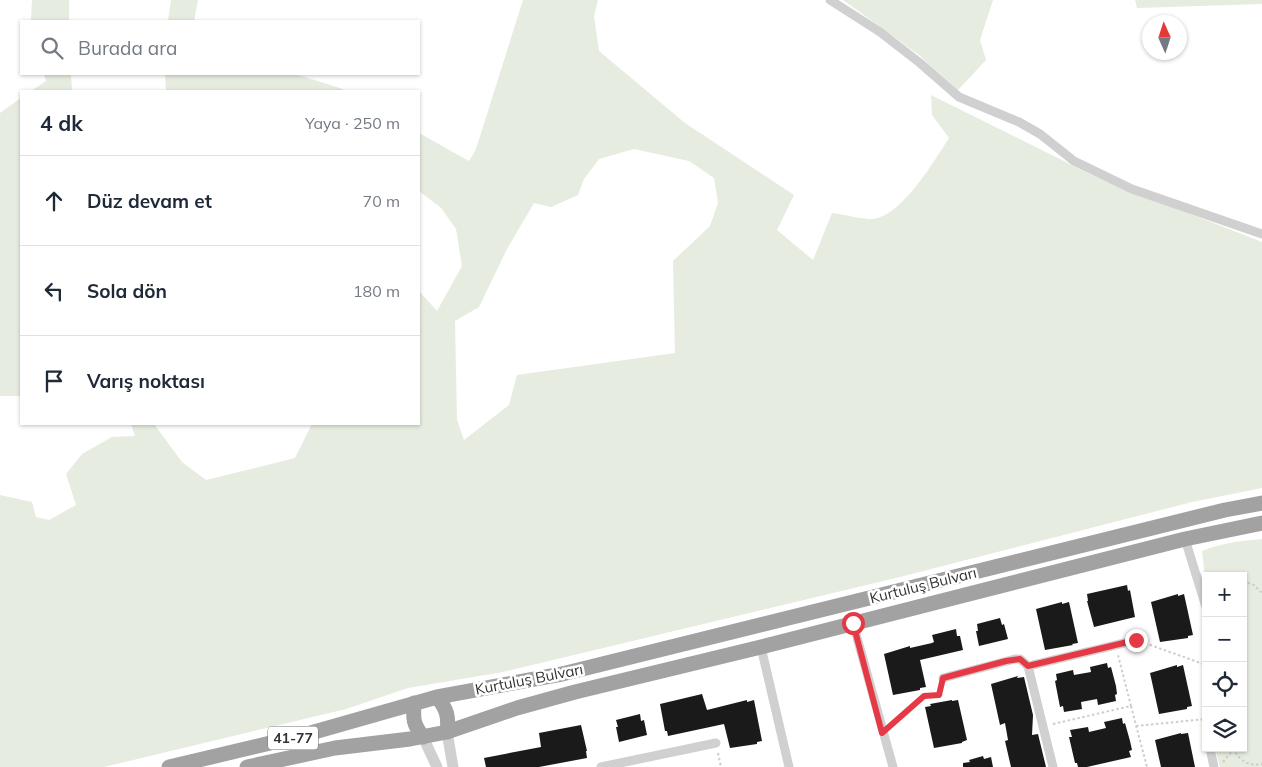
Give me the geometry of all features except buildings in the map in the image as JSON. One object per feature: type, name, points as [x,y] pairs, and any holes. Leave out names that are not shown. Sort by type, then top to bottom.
[{"type":"highway","name":"Kurtuluş Bulvarı","points":[[438,696],[562,674],[1225,510],[1262,503]]},
{"type":"highway","name":"Kurtuluş Bulvarı","points":[[447,732],[517,708],[575,692],[761,647],[1185,539],[1262,523]]},
{"type":"highway","points":[[438,696],[448,716],[447,732],[423,737],[414,725],[414,703],[438,696]]},
{"type":"highway","name":"41-77","points":[[169,767],[300,736],[414,703]]},
{"type":"highway","name":"41-77","points":[[247,767],[335,748],[423,737]]},
{"type":"street","points":[[830,0],[880,32],[959,97],[1033,130],[1074,161],[1132,189],[1262,234]]},
{"type":"street","points":[[1185,539],[1202,594]]},
{"type":"street","points":[[853,623],[893,767]]},
{"type":"street","points":[[1028,666],[1136,640]]},
{"type":"street","points":[[761,647],[789,767]]},
{"type":"street","points":[[943,678],[1020,659],[1028,666],[1053,767]]},
{"type":"street","points":[[447,732],[453,767]]},
{"type":"street","points":[[423,737],[437,767]]},
{"type":"street","points":[[601,767],[716,743]]},
{"type":"street","points":[[1211,752],[1214,767]]},
{"type":"path","points":[[1247,582],[1254,585],[1262,594]]},
{"type":"path","points":[[1136,640],[1202,663]]},
{"type":"path","points":[[1115,645],[1147,767]]},
{"type":"path","points":[[882,733],[924,696],[939,695],[943,678]]},
{"type":"path","points":[[1043,727],[1131,706]]},
{"type":"path","points":[[1136,726],[1202,719]]},
{"type":"path","points":[[716,743],[721,767]]},
{"type":"path","points":[[1220,767],[1231,752]]},
{"type":"path","points":[[1235,752],[1244,762],[1251,765],[1262,764]]},
{"type":"shaded area","points":[[32,0],[69,0],[69,20],[31,20]]},
{"type":"shaded area","points":[[171,0],[198,0],[194,20],[168,20]]},
{"type":"shaded area","points":[[523,0],[598,0],[594,16],[599,51],[685,123],[794,195],[777,230],[813,260],[832,213],[874,219],[885,215],[896,207],[917,185],[949,138],[932,115],[931,95],[1094,176],[1262,242],[1262,488],[1192,502],[900,577],[503,672],[408,688],[346,709],[104,767],[0,767],[0,495],[32,502],[36,517],[49,520],[76,505],[66,474],[82,454],[112,437],[135,436],[131,425],[155,425],[182,462],[206,480],[295,458],[312,425],[420,425],[420,292],[437,311],[462,266],[456,229],[441,208],[420,192],[420,134],[469,161],[476,149]],"holes":[[[634,149],[689,161],[714,178],[718,203],[710,226],[673,261],[675,353],[517,375],[509,405],[464,440],[457,420],[455,321],[479,307],[507,249],[534,203],[551,207],[578,195],[584,179],[599,159]]]},
{"type":"shaded area","points":[[843,0],[993,0],[980,40],[986,60],[958,90],[919,55]]},
{"type":"shaded area","points":[[1135,0],[1262,0],[1262,4],[1137,8]]},
{"type":"shaded area","points":[[44,75],[71,75],[72,90],[32,90],[46,81]]},
{"type":"shaded area","points":[[165,75],[298,75],[344,90],[166,90]]},
{"type":"shaded area","points":[[20,99],[20,396],[0,396],[0,113]]},
{"type":"shaded area","points":[[1262,539],[1262,767],[1220,767],[1216,752],[1247,752],[1247,572],[1204,572],[1202,551],[1224,544]]},
{"type":"route","points":[[853,623],[882,733],[924,696],[939,695],[943,678],[1014,659],[1020,659],[1028,666],[1136,640]]}]
